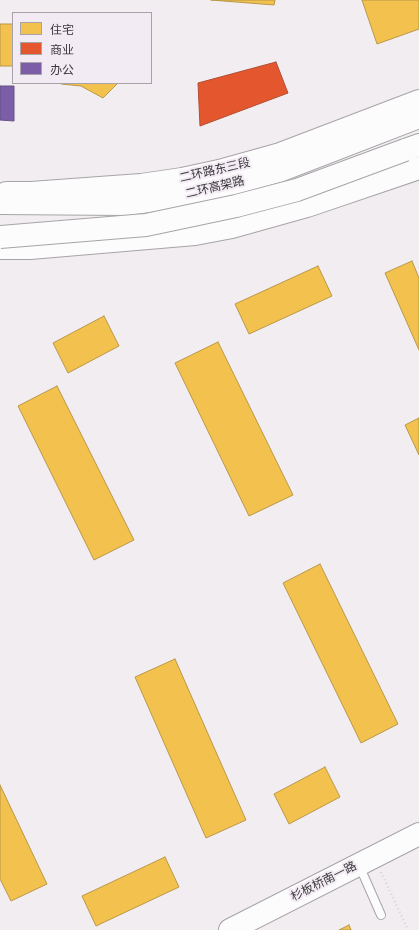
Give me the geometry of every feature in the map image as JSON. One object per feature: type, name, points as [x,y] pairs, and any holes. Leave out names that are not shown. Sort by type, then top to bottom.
[{"type":"main road","name":"二环路东三段","points":[[0,193],[31,193],[141,185],[182,179],[280,154],[419,101]]},
{"type":"main road","name":"二环高架路","points":[[0,203],[127,204],[170,198],[225,186],[279,171],[419,117]]},
{"type":"main road","name":"二环高架路","points":[[0,237],[146,225],[228,208],[297,190],[414,145]]},
{"type":"main road","points":[[0,248],[30,248],[156,238],[195,234],[232,227],[307,206],[419,168]]},
{"type":"main road","name":"杉板桥南一路","points":[[230,930],[419,834]]},
{"type":"lane","points":[[397,126],[419,120]]},
{"type":"lane","points":[[366,860],[381,915]]},
{"type":"path","points":[[366,860],[408,930]]},
{"type":"building: 住宅","points":[[211,0],[275,0],[274,5]]},
{"type":"building: 住宅","points":[[362,0],[419,0],[419,29],[377,44]]},
{"type":"building: 住宅","points":[[0,24],[12,24],[12,66],[0,66]]},
{"type":"building: 住宅","points":[[61,84],[117,84],[103,98],[81,86]]},
{"type":"building: 住宅","points":[[412,261],[419,278],[419,350],[385,273]]},
{"type":"building: 住宅","points":[[318,266],[332,296],[249,334],[235,304]]},
{"type":"building: 住宅","points":[[104,316],[119,346],[68,373],[53,343]]},
{"type":"building: 住宅","points":[[218,342],[293,495],[249,516],[175,363]]},
{"type":"building: 住宅","points":[[57,386],[134,540],[94,560],[18,406]]},
{"type":"building: 住宅","points":[[419,418],[419,455],[405,425]]},
{"type":"building: 住宅","points":[[320,564],[398,724],[361,743],[283,583]]},
{"type":"building: 住宅","points":[[175,659],[246,820],[206,838],[135,677]]},
{"type":"building: 住宅","points":[[325,767],[340,797],[289,824],[274,794]]},
{"type":"building: 住宅","points":[[0,785],[47,884],[11,901],[0,879]]},
{"type":"building: 住宅","points":[[165,857],[179,887],[96,926],[82,896]]},
{"type":"building: 住宅","points":[[349,925],[351,930],[339,930]]},
{"type":"building: 商业","points":[[276,62],[288,93],[200,126],[198,83]]},
{"type":"building: 办公","points":[[0,86],[14,86],[14,121],[0,120]]}]
